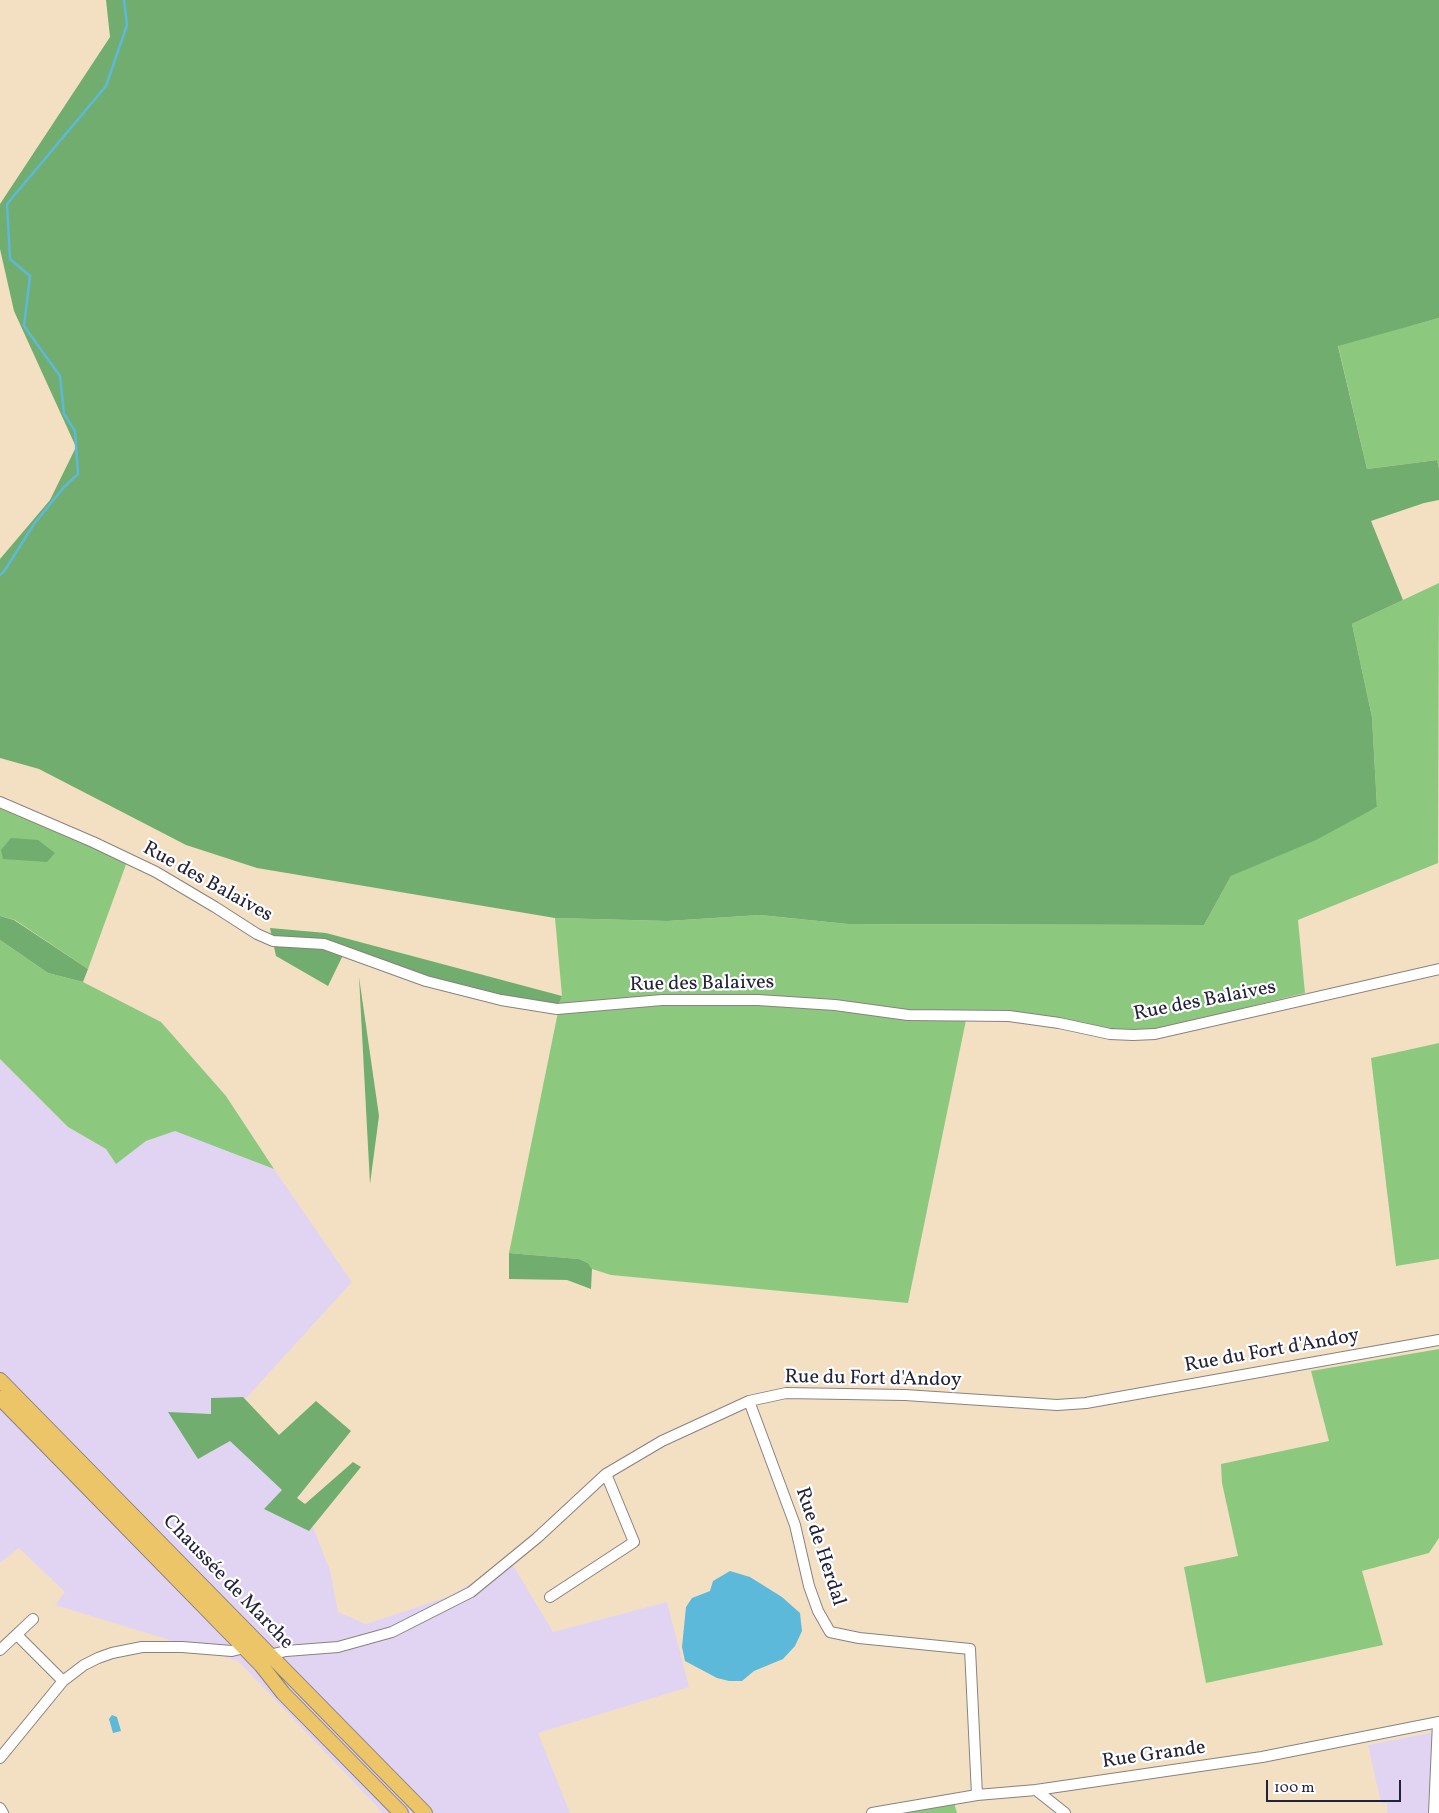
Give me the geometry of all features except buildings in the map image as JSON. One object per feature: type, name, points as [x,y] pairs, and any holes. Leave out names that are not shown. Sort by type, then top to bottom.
[{"type":"main road","name":"Chaussée de Marche","points":[[0,1380],[249,1644]]},
{"type":"main road","name":"Chaussée de Marche","points":[[0,1398],[265,1660],[425,1813]]},
{"type":"main road","name":"Chaussée de Marche","points":[[265,1660],[283,1693],[402,1813]]},
{"type":"street","name":"Rue des Balaives","points":[[0,802],[94,842],[149,869],[257,934],[273,940],[324,944],[426,981],[501,1000],[558,1009],[662,1000],[758,1000],[835,1005],[908,1015],[1009,1016],[1110,1034],[1155,1034],[1439,969]]},
{"type":"street","name":"Rue du Fort d'Andoy","points":[[265,1660],[286,1651],[338,1647],[392,1632],[472,1592],[537,1538],[606,1474],[662,1441],[749,1401],[786,1393],[905,1395],[1057,1405],[1086,1403],[1439,1340]]},
{"type":"street","name":"Rue de Herdal","points":[[749,1401],[796,1525],[809,1586],[818,1611],[830,1632],[859,1638],[970,1649],[977,1794]]},
{"type":"street","points":[[550,1597],[634,1542],[606,1474]]},
{"type":"street","points":[[0,1650],[33,1619]]},
{"type":"street","points":[[17,1634],[63,1681]]},
{"type":"street","points":[[0,1758],[63,1681],[84,1665],[112,1653],[125,1650],[161,1646],[232,1651],[249,1644]]},
{"type":"street","points":[[1434,1813],[1439,1722]]},
{"type":"street","name":"Rue Grande","points":[[872,1813],[977,1794],[1036,1790],[1262,1757],[1439,1722]]},
{"type":"street","points":[[1036,1790],[1065,1813]]},
{"type":"street","points":[[0,1808],[3,1813]]},
{"type":"shaded area","points":[[0,1059],[68,1127],[106,1149],[116,1163],[146,1141],[175,1130],[274,1169],[352,1282],[227,1419],[313,1527],[330,1570],[338,1612],[366,1624],[450,1596],[510,1560],[553,1632],[667,1602],[689,1687],[538,1733],[570,1813],[383,1813],[238,1661],[55,1605],[65,1592],[19,1548],[0,1563]]},
{"type":"shaded area","points":[[1430,1733],[1434,1737],[1429,1813],[1387,1813],[1387,1803],[1381,1803],[1368,1745]]},
{"type":"green space","points":[[106,0],[1439,0],[1439,318],[1338,346],[1367,469],[1437,460],[1439,468],[1439,500],[1424,503],[1371,521],[1403,600],[1352,624],[1372,717],[1377,807],[1316,840],[1231,876],[1204,925],[848,924],[760,915],[667,921],[555,918],[257,868],[186,845],[39,769],[0,758],[0,559],[50,500],[76,447],[14,311],[0,249],[0,204],[110,37]]},
{"type":"green space","points":[[1439,318],[1439,468],[1437,460],[1367,469],[1338,345]]},
{"type":"green space","points":[[1439,583],[1438,863],[1298,920],[1305,993],[1154,1030],[1132,1032],[770,998],[557,1009],[562,996],[555,918],[667,921],[760,915],[848,924],[1204,925],[1231,876],[1377,807],[1372,717],[1352,624]]},
{"type":"green space","points":[[0,802],[128,859],[88,969],[15,920],[0,916]]},
{"type":"green space","points":[[11,838],[38,840],[55,853],[47,862],[3,859],[1,850]]},
{"type":"green space","points":[[0,916],[14,920],[88,969],[83,982],[48,973],[0,940]]},
{"type":"green space","points":[[270,928],[326,933],[562,996],[557,1009],[501,1000],[345,951],[328,986],[276,956]]},
{"type":"green space","points":[[0,940],[48,973],[83,982],[161,1022],[226,1096],[274,1169],[175,1131],[146,1141],[116,1164],[106,1149],[68,1127],[0,1059]]},
{"type":"green space","points":[[359,977],[379,1116],[370,1184]]},
{"type":"green space","points":[[661,1003],[757,1003],[966,1020],[908,1303],[611,1275],[592,1269],[588,1263],[579,1259],[509,1253],[558,1012]]},
{"type":"green space","points":[[1439,1043],[1439,1259],[1396,1266],[1371,1058]]},
{"type":"green space","points":[[509,1253],[579,1259],[588,1263],[592,1269],[591,1289],[567,1280],[509,1279]]},
{"type":"green space","points":[[1439,1349],[1439,1538],[1429,1553],[1362,1571],[1383,1645],[1206,1683],[1184,1567],[1238,1556],[1222,1483],[1221,1464],[1329,1441],[1311,1371]]},
{"type":"green space","points":[[243,1397],[279,1435],[316,1401],[351,1431],[297,1498],[305,1504],[353,1462],[361,1467],[309,1531],[264,1509],[282,1490],[230,1441],[198,1459],[168,1412],[211,1414],[211,1398]]},
{"type":"green space","points":[[953,1799],[957,1813],[885,1813]]},
{"type":"water","points":[[730,1571],[750,1577],[782,1597],[800,1613],[802,1631],[795,1646],[783,1659],[754,1671],[742,1681],[729,1681],[717,1678],[685,1661],[682,1647],[686,1607],[692,1598],[710,1591],[713,1581]]},
{"type":"water","points":[[112,1715],[117,1717],[121,1731],[113,1733],[109,1719]]},
{"type":"waterway","points":[[0,575],[34,524],[64,487],[78,474],[75,431],[64,414],[60,376],[24,326],[30,276],[10,259],[7,204],[106,86],[127,25],[124,0]]}]
